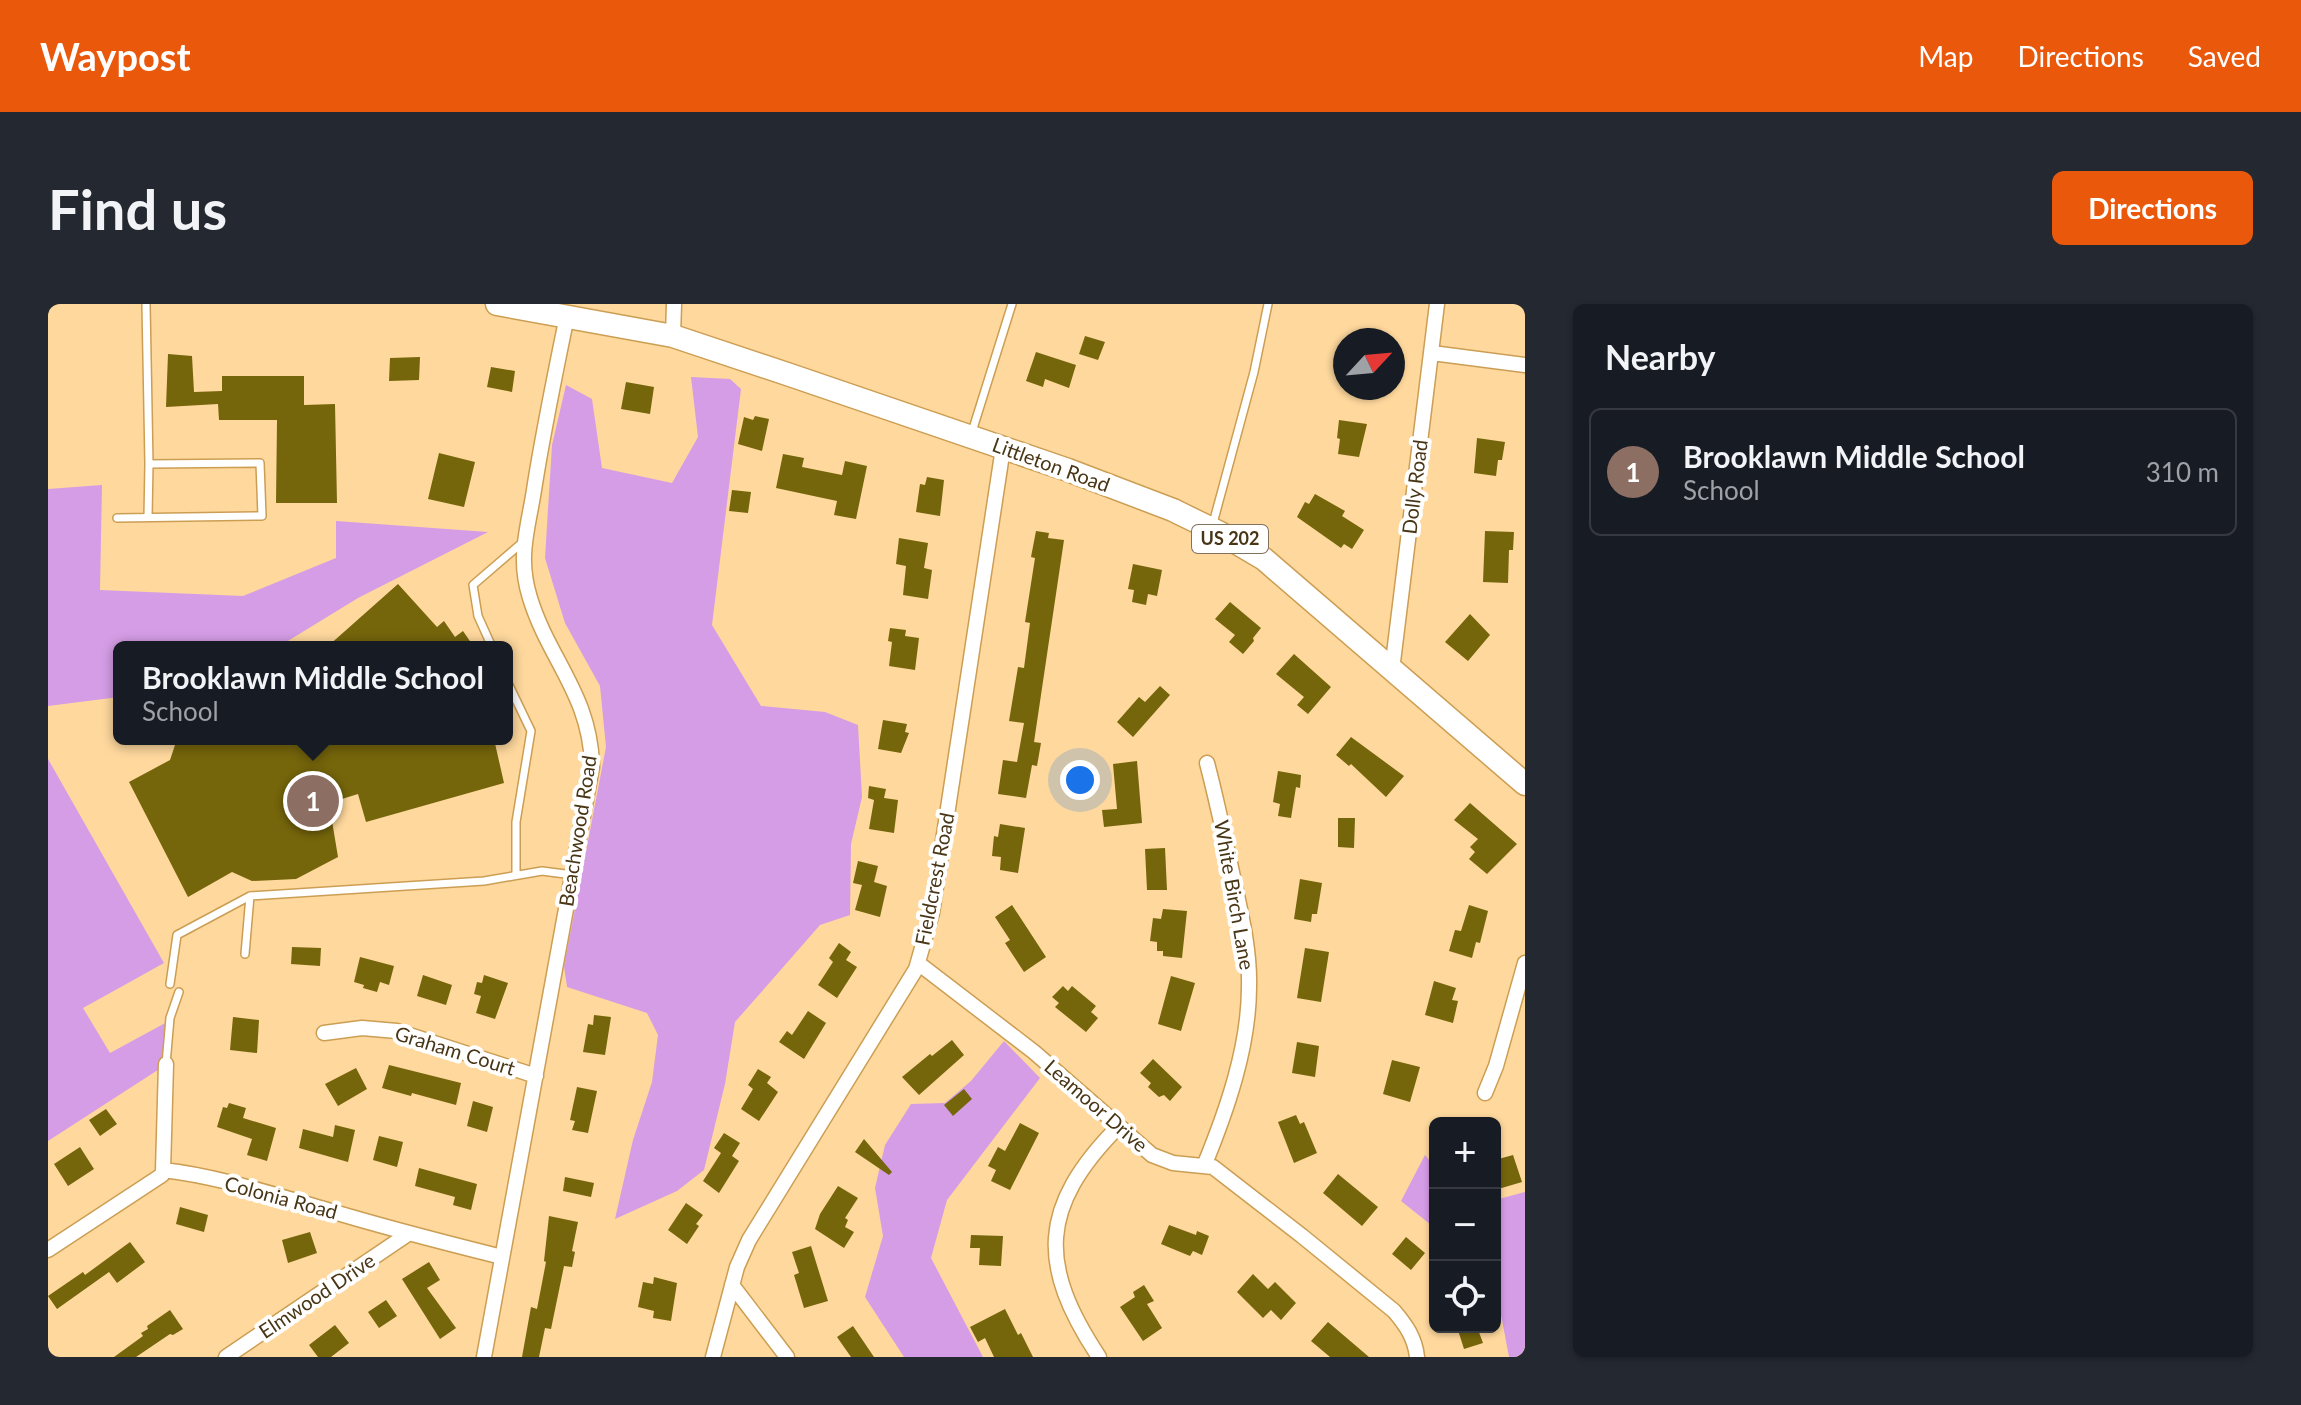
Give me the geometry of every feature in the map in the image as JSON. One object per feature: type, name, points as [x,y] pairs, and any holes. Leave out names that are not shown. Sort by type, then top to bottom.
[{"type":"main road","name":"Littleton Road","points":[[497,304],[673,336],[1003,448],[1173,510],[1264,559],[1525,784]]},
{"type":"street","points":[[673,336],[674,304]]},
{"type":"street","name":"Dolly Road","points":[[1392,670],[1437,304]]},
{"type":"street","name":"Beachwood Road","points":[[484,1357],[592,767],[592,745],[576,692],[529,597],[524,571],[523,542],[567,316]]},
{"type":"street","points":[[1432,353],[1525,365]]},
{"type":"street","name":"Fieldcrest Road","points":[[713,1357],[732,1285],[749,1240],[918,963],[932,913],[1003,448]]},
{"type":"street","name":"White Birch Lane","points":[[1204,1166],[1221,1124],[1239,1059],[1247,1022],[1249,987],[1240,911],[1207,763]]},
{"type":"street","name":"Leamoor Drive","points":[[918,963],[1034,1052],[1152,1155],[1173,1163],[1213,1167],[1291,1227],[1394,1311],[1405,1324],[1417,1357]]},
{"type":"street","points":[[1485,1093],[1496,1066],[1525,963]]},
{"type":"street","name":"Graham Court","points":[[324,1033],[362,1028],[397,1031],[536,1076]]},
{"type":"street","points":[[48,1250],[162,1175],[166,1064]]},
{"type":"street","points":[[1099,1357],[1076,1322],[1060,1284],[1055,1255],[1058,1226],[1077,1174],[1118,1127]]},
{"type":"street","name":"Colonia Road","points":[[163,1170],[267,1193],[408,1234],[502,1257]]},
{"type":"street","name":"Elmwood Drive","points":[[226,1357],[408,1234]]},
{"type":"street","points":[[732,1285],[787,1357]]},
{"type":"lane","points":[[146,304],[148,517]]},
{"type":"lane","points":[[970,437],[1012,304]]},
{"type":"lane","points":[[1211,529],[1254,372],[1268,304]]},
{"type":"lane","points":[[117,518],[262,516],[260,463],[149,464]]},
{"type":"lane","points":[[489,641],[478,616],[473,585],[523,542]]},
{"type":"lane","points":[[513,694],[531,731],[516,822],[516,873]]},
{"type":"lane","points":[[170,984],[177,935],[250,896],[484,881],[516,873],[542,871],[573,875]]},
{"type":"lane","points":[[245,954],[250,896]]},
{"type":"lane","points":[[166,1064],[170,1018],[179,992]]},
{"type":"shaded area","points":[[691,377],[730,379],[741,389],[712,625],[761,706],[825,712],[858,725],[862,797],[851,844],[850,915],[820,925],[735,1022],[725,1084],[704,1170],[677,1191],[615,1219],[633,1140],[652,1082],[658,1035],[647,1013],[567,987],[564,966],[606,747],[600,686],[565,623],[545,558],[552,445],[566,385],[592,399],[602,468],[672,483],[698,437]]},
{"type":"shaded area","points":[[102,485],[100,590],[243,596],[336,558],[336,521],[488,532],[358,598],[288,641],[113,641],[113,698],[48,706],[48,489]]},
{"type":"shaded area","points":[[48,759],[164,963],[83,1008],[110,1053],[169,1021],[164,1066],[48,1141]]},
{"type":"shaded area","points":[[1004,1041],[1040,1078],[947,1200],[931,1258],[983,1357],[904,1357],[865,1297],[883,1236],[875,1188],[885,1145],[911,1104],[945,1103],[971,1081]]},
{"type":"shaded area","points":[[1425,1155],[1429,1160],[1429,1223],[1401,1201]]},
{"type":"shaded area","points":[[1525,1192],[1525,1357],[1509,1357],[1501,1315],[1501,1198]]},
{"type":"building","points":[[1085,336],[1105,342],[1098,360],[1079,354]]},
{"type":"building","points":[[1036,352],[1076,365],[1069,388],[1045,379],[1043,387],[1026,381]]},
{"type":"building","points":[[168,354],[192,356],[194,392],[222,391],[222,376],[304,376],[304,405],[335,404],[337,503],[276,503],[277,420],[219,420],[218,404],[166,407]]},
{"type":"building","points":[[420,357],[419,380],[389,381],[390,358]]},
{"type":"building","points":[[491,367],[515,371],[512,392],[487,387]]},
{"type":"building","points":[[626,382],[654,387],[650,414],[621,409]]},
{"type":"building","points":[[755,416],[769,419],[762,451],[738,444],[744,417],[753,420]]},
{"type":"building","points":[[1339,420],[1367,424],[1359,457],[1338,454]]},
{"type":"building","points":[[1477,438],[1505,442],[1496,476],[1474,473]]},
{"type":"building","points":[[439,453],[475,462],[464,507],[428,499]]},
{"type":"building","points":[[783,454],[804,458],[802,467],[842,475],[845,461],[867,466],[856,519],[834,515],[837,501],[776,488]]},
{"type":"building","points":[[927,477],[944,480],[940,516],[916,512],[920,484],[925,485]]},
{"type":"building","points":[[732,490],[751,492],[748,513],[729,511]]},
{"type":"building","points":[[1315,494],[1345,511],[1342,516],[1364,530],[1352,549],[1344,544],[1341,548],[1297,517],[1305,502],[1309,504]]},
{"type":"building","points":[[1036,531],[1049,533],[1048,538],[1064,540],[1034,742],[1041,743],[1037,766],[1032,765],[1026,798],[998,794],[1003,760],[1017,762],[1024,723],[1009,721],[1018,667],[1024,668],[1030,623],[1025,622]]},
{"type":"building","points":[[1485,531],[1514,532],[1513,550],[1509,550],[1508,583],[1483,582]]},
{"type":"building","points":[[899,538],[928,543],[924,568],[932,570],[928,599],[903,595],[906,566],[896,564]]},
{"type":"building","points":[[1133,564],[1162,570],[1157,596],[1148,594],[1146,605],[1132,602],[1134,590],[1128,589]]},
{"type":"building","points":[[398,584],[437,627],[444,621],[455,637],[463,631],[470,641],[334,641]]},
{"type":"building","points":[[1230,602],[1261,628],[1243,654],[1229,642],[1235,635],[1215,619]]},
{"type":"building","points":[[1470,614],[1490,635],[1468,661],[1445,642]]},
{"type":"building","points":[[890,628],[906,630],[905,636],[919,638],[915,670],[889,666]]},
{"type":"building","points":[[1294,654],[1331,687],[1308,714],[1297,705],[1304,697],[1276,674]]},
{"type":"building","points":[[1160,686],[1170,695],[1133,737],[1117,722],[1139,697],[1145,702]]},
{"type":"building","points":[[883,720],[907,724],[905,732],[909,733],[901,753],[878,749]]},
{"type":"building","points":[[1351,737],[1404,776],[1386,797],[1351,764],[1349,766],[1336,755]]},
{"type":"building","points":[[175,745],[495,745],[504,783],[366,822],[358,794],[329,803],[338,857],[296,879],[252,881],[232,872],[188,897],[129,782],[170,760]]},
{"type":"building","points":[[1137,761],[1142,823],[1104,827],[1102,810],[1117,809],[1113,764]]},
{"type":"building","points":[[1278,771],[1301,775],[1291,818],[1278,816],[1280,804],[1273,802]]},
{"type":"building","points":[[869,786],[886,789],[884,798],[898,800],[894,833],[869,829],[874,800],[868,798]]},
{"type":"building","points":[[1470,803],[1517,844],[1487,874],[1469,859],[1475,852],[1470,847],[1478,839],[1454,820]]},
{"type":"building","points":[[1338,818],[1355,818],[1354,848],[1338,847]]},
{"type":"building","points":[[1000,824],[1025,828],[1018,873],[1000,870],[1001,857],[992,856],[994,836],[998,837]]},
{"type":"building","points":[[1165,848],[1167,890],[1147,890],[1145,849]]},
{"type":"building","points":[[858,861],[878,866],[874,882],[887,886],[880,917],[855,910],[862,885],[853,883]]},
{"type":"building","points":[[1300,879],[1322,883],[1317,914],[1312,914],[1311,922],[1294,919]]},
{"type":"building","points":[[1012,905],[1046,957],[1024,972],[1005,943],[1010,940],[995,917]]},
{"type":"building","points":[[1469,905],[1488,911],[1480,943],[1476,942],[1472,958],[1449,951],[1455,930],[1461,931]]},
{"type":"building","points":[[1163,909],[1187,911],[1182,958],[1163,956],[1163,951],[1157,951],[1157,942],[1150,941],[1153,918],[1161,919]]},
{"type":"building","points":[[839,943],[851,952],[846,960],[857,967],[837,998],[818,985],[833,962],[829,958]]},
{"type":"building","points":[[292,947],[321,948],[320,966],[291,964]]},
{"type":"building","points":[[1305,948],[1329,952],[1321,1002],[1297,998]]},
{"type":"building","points":[[360,957],[394,966],[389,985],[380,982],[377,992],[354,982]]},
{"type":"building","points":[[423,975],[452,985],[446,1005],[417,996]]},
{"type":"building","points":[[484,975],[508,983],[495,1019],[476,1013],[481,996],[474,994],[477,982],[482,983]]},
{"type":"building","points":[[1171,976],[1195,983],[1181,1031],[1158,1024]]},
{"type":"building","points":[[1434,981],[1456,988],[1452,1000],[1458,1001],[1453,1023],[1425,1015]]},
{"type":"building","points":[[1063,986],[1068,991],[1072,986],[1096,1006],[1091,1012],[1098,1018],[1086,1032],[1055,1007],[1059,1003],[1052,997]]},
{"type":"building","points":[[808,1011],[826,1023],[804,1059],[779,1042],[787,1031],[792,1035]]},
{"type":"building","points":[[594,1015],[611,1017],[605,1055],[583,1052],[588,1024],[593,1025]]},
{"type":"building","points":[[233,1017],[259,1020],[257,1053],[230,1050]]},
{"type":"building","points":[[952,1040],[964,1055],[919,1095],[902,1077]]},
{"type":"building","points":[[1297,1042],[1319,1046],[1315,1077],[1292,1073]]},
{"type":"building","points":[[1153,1059],[1182,1087],[1170,1101],[1164,1095],[1159,1097],[1148,1087],[1151,1083],[1140,1073]]},
{"type":"building","points":[[1392,1060],[1420,1067],[1410,1102],[1383,1094]]},
{"type":"building","points":[[389,1065],[461,1083],[456,1105],[382,1088]]},
{"type":"building","points":[[356,1068],[367,1089],[338,1106],[325,1084]]},
{"type":"building","points":[[758,1069],[771,1077],[767,1083],[778,1092],[759,1121],[741,1109],[753,1089],[748,1085]]},
{"type":"building","points":[[577,1087],[597,1091],[588,1133],[572,1130],[575,1121],[570,1120]]},
{"type":"building","points":[[964,1089],[972,1099],[953,1116],[944,1105]]},
{"type":"building","points":[[473,1101],[493,1107],[487,1132],[467,1126]]},
{"type":"building","points":[[229,1103],[246,1108],[243,1118],[276,1128],[267,1161],[247,1155],[252,1139],[217,1127],[223,1107],[227,1108]]},
{"type":"building","points":[[106,1109],[117,1124],[100,1136],[89,1120]]},
{"type":"building","points":[[1296,1115],[1300,1124],[1304,1122],[1317,1153],[1294,1163],[1278,1122]]},
{"type":"building","points":[[1020,1123],[1039,1133],[1010,1190],[991,1181],[996,1170],[988,1166],[998,1147],[1005,1151]]},
{"type":"building","points":[[335,1125],[355,1130],[348,1162],[299,1148],[303,1129],[333,1137]]},
{"type":"building","points":[[724,1133],[740,1143],[732,1156],[739,1161],[719,1193],[703,1181],[721,1153],[714,1148]]},
{"type":"building","points":[[379,1136],[403,1142],[397,1167],[373,1160]]},
{"type":"building","points":[[864,1139],[892,1172],[889,1175],[855,1152]]},
{"type":"building","points":[[80,1147],[94,1169],[68,1186],[54,1164]]},
{"type":"building","points":[[1513,1155],[1522,1182],[1501,1188],[1501,1158]]},
{"type":"building","points":[[419,1168],[477,1184],[471,1210],[453,1205],[455,1197],[415,1186]]},
{"type":"building","points":[[1338,1174],[1378,1207],[1362,1226],[1323,1193]]},
{"type":"building","points":[[565,1177],[594,1183],[591,1197],[563,1191]]},
{"type":"building","points":[[838,1186],[858,1198],[845,1218],[848,1220],[845,1227],[854,1232],[844,1248],[815,1229],[820,1214]]},
{"type":"building","points":[[686,1203],[703,1215],[687,1244],[668,1230]]},
{"type":"building","points":[[180,1207],[208,1215],[204,1232],[176,1224]]},
{"type":"building","points":[[549,1216],[578,1222],[572,1251],[575,1252],[572,1267],[564,1266],[551,1329],[545,1328],[539,1357],[522,1357],[531,1307],[537,1309],[546,1262]]},
{"type":"building","points":[[1169,1225],[1196,1235],[1197,1231],[1209,1236],[1202,1255],[1193,1251],[1190,1256],[1161,1244]]},
{"type":"building","points":[[310,1232],[317,1253],[288,1263],[282,1240]]},
{"type":"building","points":[[971,1235],[1003,1236],[1001,1266],[979,1265],[980,1248],[970,1248]]},
{"type":"building","points":[[1406,1237],[1425,1253],[1411,1270],[1392,1254]]},
{"type":"building","points":[[130,1242],[145,1262],[117,1283],[109,1272],[57,1309],[48,1296],[83,1272],[85,1275]]},
{"type":"building","points":[[811,1246],[828,1301],[804,1308],[794,1275],[799,1273],[792,1252]]},
{"type":"building","points":[[429,1262],[440,1280],[427,1288],[456,1328],[440,1339],[402,1279]]},
{"type":"building","points":[[1253,1274],[1268,1289],[1275,1282],[1296,1303],[1281,1320],[1271,1310],[1263,1318],[1237,1292]]},
{"type":"building","points":[[654,1277],[677,1283],[671,1321],[653,1318],[654,1311],[638,1307],[643,1282],[653,1284]]},
{"type":"building","points":[[1144,1285],[1154,1301],[1147,1304],[1162,1328],[1143,1341],[1120,1307],[1135,1297],[1133,1292]]},
{"type":"building","points":[[386,1300],[397,1316],[379,1328],[368,1312]]},
{"type":"building","points":[[1005,1309],[1033,1357],[994,1357],[985,1338],[978,1342],[970,1327]]},
{"type":"building","points":[[170,1310],[183,1329],[136,1357],[114,1357],[143,1336],[141,1333],[148,1329],[147,1326]]},
{"type":"building","points":[[1328,1322],[1369,1357],[1330,1357],[1311,1341]]},
{"type":"building","points":[[335,1325],[349,1343],[331,1357],[318,1357],[309,1345]]},
{"type":"building","points":[[853,1326],[874,1357],[851,1357],[837,1337]]},
{"type":"building","points":[[1459,1333],[1479,1333],[1483,1343],[1464,1349]]},
{"type":"place","name":"Brooklawn Middle School","points":[[313,801]]}]
